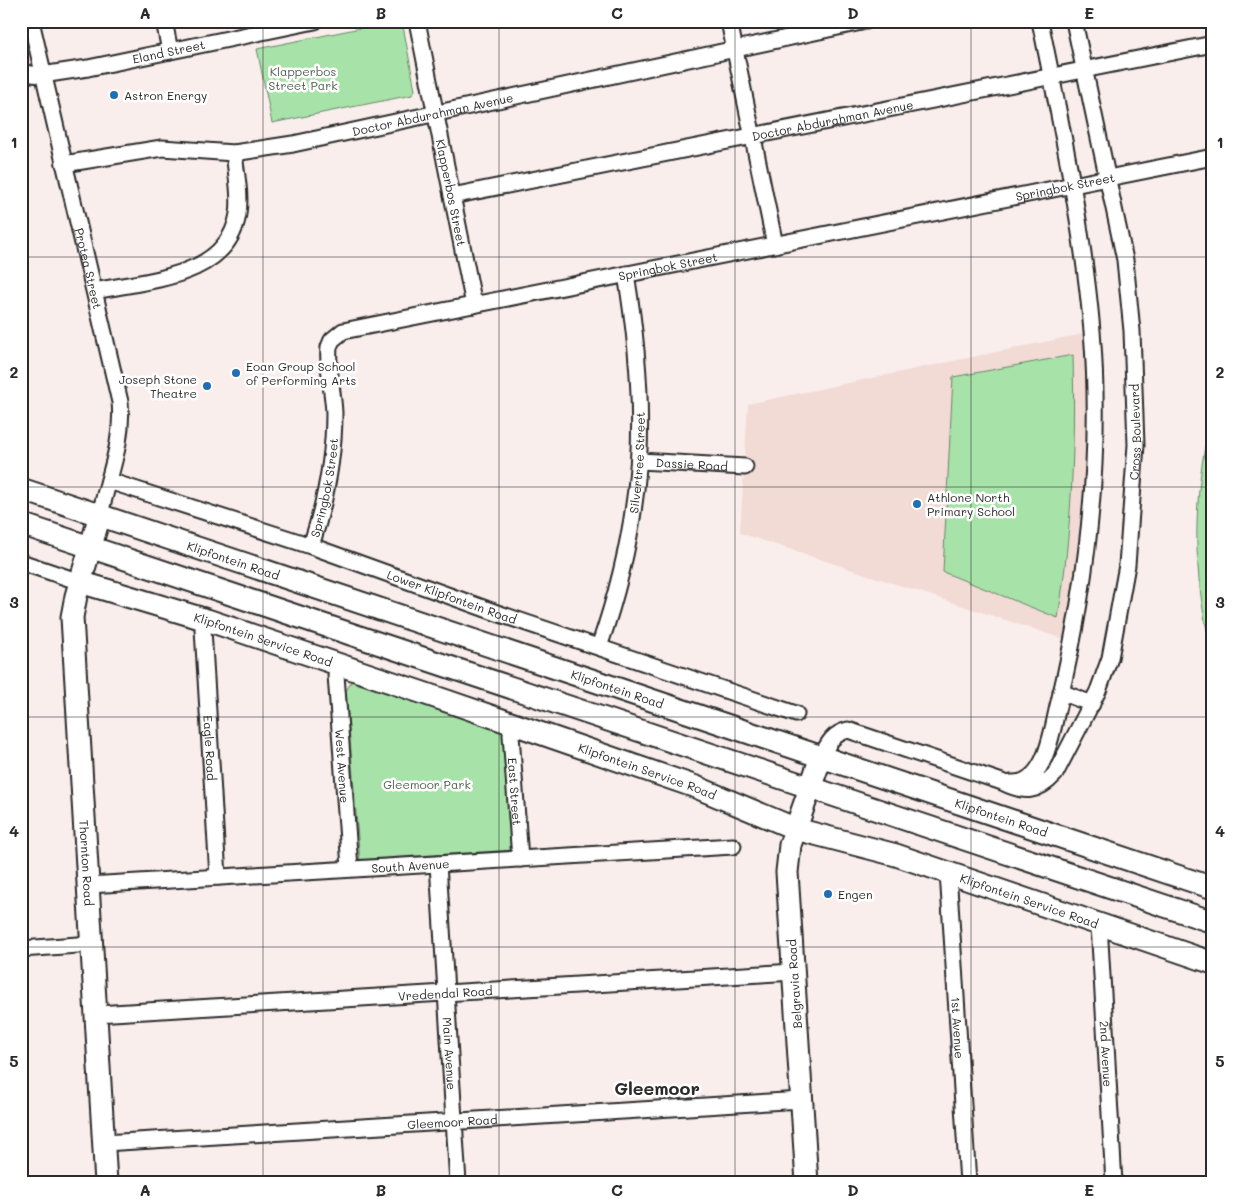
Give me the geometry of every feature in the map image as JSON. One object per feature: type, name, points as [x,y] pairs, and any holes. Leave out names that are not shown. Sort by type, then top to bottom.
[{"type":"main road","name":"Klipfontein Road","points":[[21,489],[1213,888]]},
{"type":"main road","name":"Thornton Road","points":[[100,515],[80,582],[72,617],[106,1183]]},
{"type":"main road","points":[[21,524],[1213,922]]},
{"type":"main road","name":"Klipfontein Service Road","points":[[80,582],[207,620],[514,724],[696,787],[796,829],[896,855],[1213,963]]},
{"type":"main road","name":"Belgravia Road","points":[[807,1183],[787,872],[789,851],[821,757]]},
{"type":"street","name":"Protea Street","points":[[31,21],[42,75],[115,376],[122,418],[119,444],[100,515]]},
{"type":"street","points":[[164,21],[170,51]]},
{"type":"street","name":"Eland Street","points":[[21,73],[42,75],[170,51],[285,24],[315,21]]},
{"type":"street","name":"Klapperbos Street","points":[[417,21],[474,305]]},
{"type":"street","points":[[729,21],[775,245]]},
{"type":"street","name":"Doctor Abdurahman Avenue","points":[[64,164],[162,148],[234,153],[293,144],[434,112],[866,21]]},
{"type":"street","name":"Cross Boulevard","points":[[1002,782],[1024,782],[1032,778],[1039,768],[1051,734],[1073,642],[1090,524],[1093,484],[1092,332],[1071,185],[1040,21]]},
{"type":"street","name":"Cross Boulevard","points":[[821,757],[829,741],[840,732],[848,730],[1002,782],[1016,789],[1024,790],[1040,786],[1055,774],[1092,704],[1110,658],[1129,547],[1136,444],[1132,331],[1125,260],[1074,21]]},
{"type":"street","name":"Doctor Abdurahman Avenue","points":[[452,196],[752,138],[1213,44]]},
{"type":"street","points":[[95,291],[196,268],[214,257],[226,245],[234,231],[238,213],[239,197],[234,153]]},
{"type":"street","name":"Springbok Street","points":[[311,546],[329,477],[333,442],[334,411],[328,354],[332,340],[343,332],[353,328],[1213,156]]},
{"type":"street","name":"Silvertree Street","points":[[599,647],[625,562],[637,492],[640,461],[640,386],[626,274]]},
{"type":"street","name":"Dassie Road","points":[[640,461],[744,467]]},
{"type":"street","name":"Lower Klipfontein Road","points":[[109,481],[311,546],[796,714]]},
{"type":"street","points":[[21,562],[80,582]]},
{"type":"street","name":"Eagle Road","points":[[207,620],[203,629],[218,877]]},
{"type":"street","name":"West Avenue","points":[[340,665],[336,675],[350,868]]},
{"type":"street","points":[[1061,692],[1092,704]]},
{"type":"street","name":"East Street","points":[[514,724],[511,735],[520,859]]},
{"type":"street","name":"South Avenue","points":[[88,885],[734,846]]},
{"type":"street","name":"Main Avenue","points":[[438,864],[458,1183]]},
{"type":"street","name":"1st Avenue","points":[[948,872],[968,1183]]},
{"type":"street","name":"2nd Avenue","points":[[1099,924],[1114,1183]]},
{"type":"street","points":[[21,949],[92,944]]},
{"type":"street","name":"Vredendal Road","points":[[96,1014],[794,972]]},
{"type":"street","name":"Gleemoor Road","points":[[104,1143],[802,1100]]},
{"type":"shaded area","points":[[21,21],[31,21],[42,75],[21,73]]},
{"type":"shaded area","name":"Athlone North Primary School","points":[[1092,332],[1094,385],[1073,642],[740,533],[748,404]]},
{"type":"green space","name":"Klapperbos Street Park","points":[[395,21],[403,26],[415,90],[412,95],[272,123],[257,49]]},
{"type":"green space","points":[[1073,355],[1072,487],[1067,553],[1058,618],[943,572],[953,377]]},
{"type":"green space","points":[[1213,410],[1213,634],[1208,635],[1199,579],[1197,522],[1202,466]]},
{"type":"green space","name":"Gleemoor Park","points":[[352,680],[506,734],[515,854],[360,862],[346,691]]},
{"type":"place","name":"Astron Energy","points":[[114,95]]},
{"type":"place","name":"Eoan Group School of Performing Arts","points":[[236,373]]},
{"type":"place","name":"Joseph Stone Theatre","points":[[207,386]]},
{"type":"place","name":"Athlone North Primary School","points":[[917,504]]},
{"type":"place","name":"Engen","points":[[828,894]]},
{"type":"district","name":"Gleemoor","points":[[657,1088]]}]
